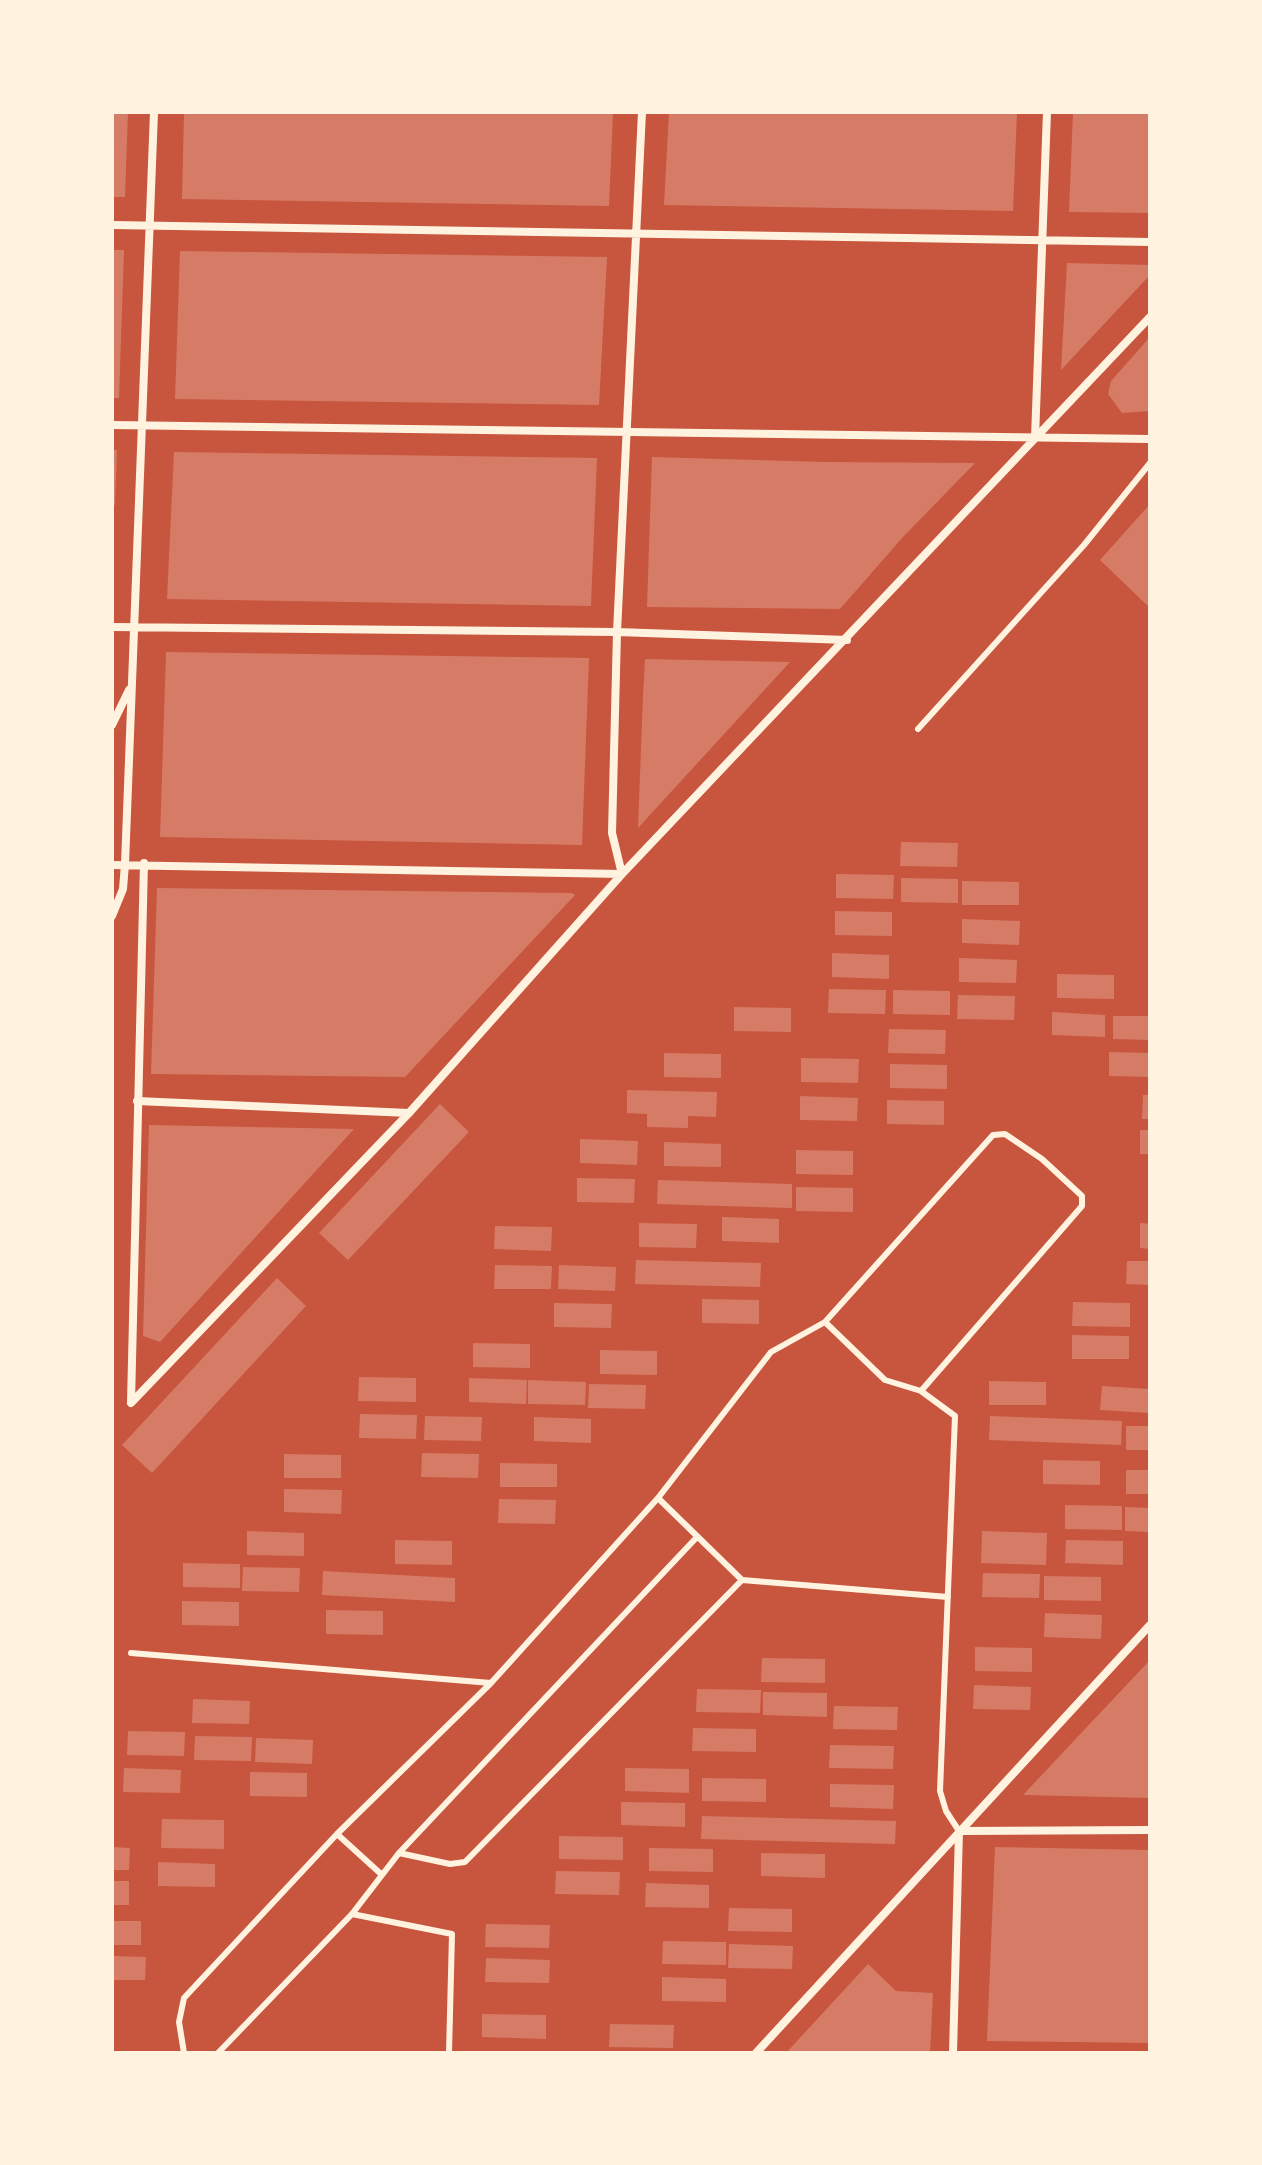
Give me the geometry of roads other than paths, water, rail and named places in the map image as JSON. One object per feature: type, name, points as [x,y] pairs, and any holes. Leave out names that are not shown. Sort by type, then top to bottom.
[{"type":"street","points":[[112,916],[123,889],[125,864],[131,685],[137,628],[154,112]]},
{"type":"street","points":[[622,874],[612,833],[617,632],[642,112]]},
{"type":"street","points":[[1035,438],[1047,112]]},
{"type":"street","points":[[112,225],[638,231],[1150,242]]},
{"type":"street","points":[[144,863],[131,1403],[409,1113],[622,874],[1150,317]]},
{"type":"street","points":[[112,425],[1150,439]]},
{"type":"street","points":[[112,627],[617,632],[847,640]]},
{"type":"street","points":[[112,725],[131,685]]},
{"type":"street","points":[[112,865],[144,863],[622,874]]},
{"type":"street","points":[[137,1101],[409,1113]]},
{"type":"street","points":[[756,2053],[1150,1625]]},
{"type":"street","points":[[959,1831],[1150,1830]]},
{"type":"street","points":[[953,2053],[959,1831]]},
{"type":"lane","points":[[918,729],[1084,545],[1150,463]]},
{"type":"lane","points":[[184,2053],[179,2022],[184,1998],[337,1834],[491,1683],[658,1498],[771,1352],[825,1322],[993,1135],[1005,1134],[1042,1159],[1082,1196],[1082,1206],[921,1391]]},
{"type":"lane","points":[[825,1322],[885,1380],[921,1391],[951,1411],[956,1422],[940,1791],[946,1811],[959,1831]]},
{"type":"lane","points":[[658,1498],[742,1580],[948,1597]]},
{"type":"lane","points":[[218,2053],[352,1914],[399,1853],[697,1537]]},
{"type":"lane","points":[[399,1853],[450,1864],[465,1862],[742,1580]]},
{"type":"lane","points":[[131,1653],[491,1683]]},
{"type":"lane","points":[[337,1834],[381,1874]]},
{"type":"lane","points":[[352,1914],[452,1934],[449,2053]]}]
